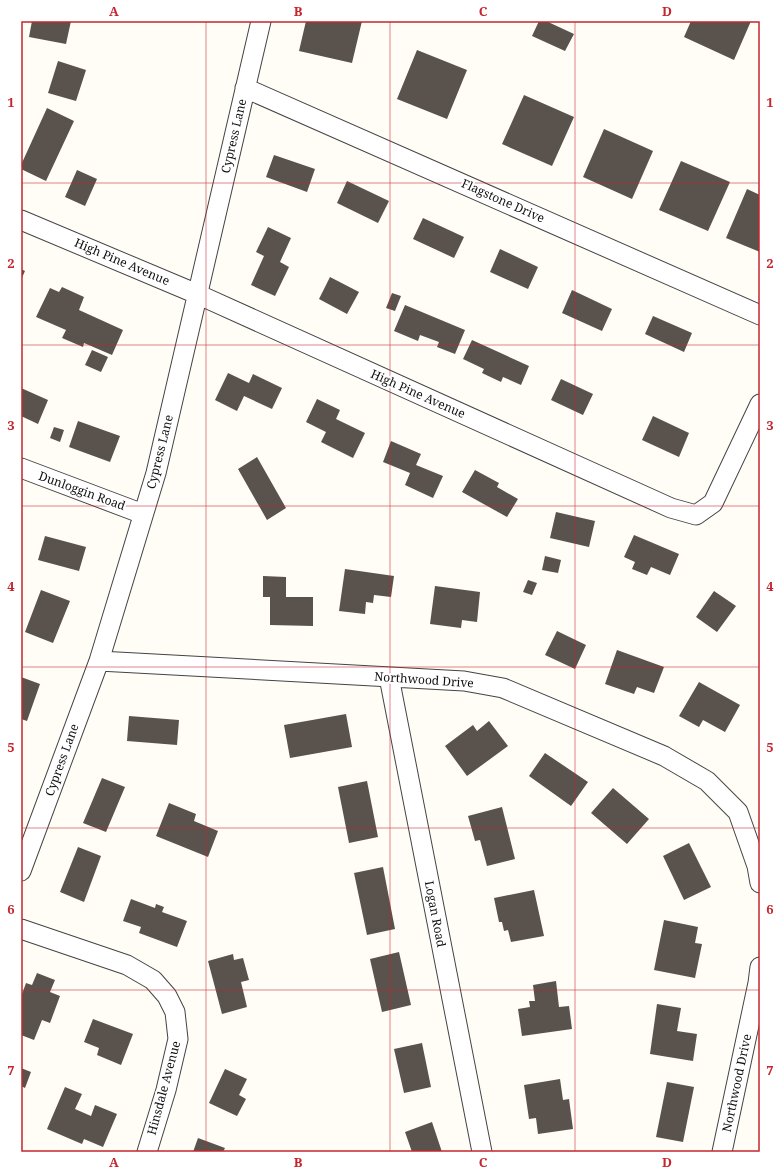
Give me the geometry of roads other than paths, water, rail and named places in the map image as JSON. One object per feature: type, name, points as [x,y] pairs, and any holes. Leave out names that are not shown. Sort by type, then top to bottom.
[{"type":"street","name":"Cypress Lane","points":[[21,871],[99,661],[156,473],[261,21]]},
{"type":"street","name":"Flagstone Drive","points":[[245,88],[760,315]]},
{"type":"street","name":"High Pine Avenue","points":[[21,220],[197,294],[671,508],[696,515],[713,503],[760,404]]},
{"type":"street","name":"Dunloggin Road","points":[[21,468],[143,514]]},
{"type":"street","name":"Northwood Drive","points":[[99,661],[464,681],[503,688],[664,756],[707,781],[738,812],[757,866],[760,883]]},
{"type":"street","name":"Logan Road","points":[[389,677],[482,1152]]},
{"type":"street","name":"Hinsdale Avenue","points":[[21,929],[127,965],[153,980],[167,996],[175,1012],[178,1039],[166,1090],[147,1152]]},
{"type":"street","name":"Northwood Drive","points":[[722,1152],[758,983],[760,967]]}]
